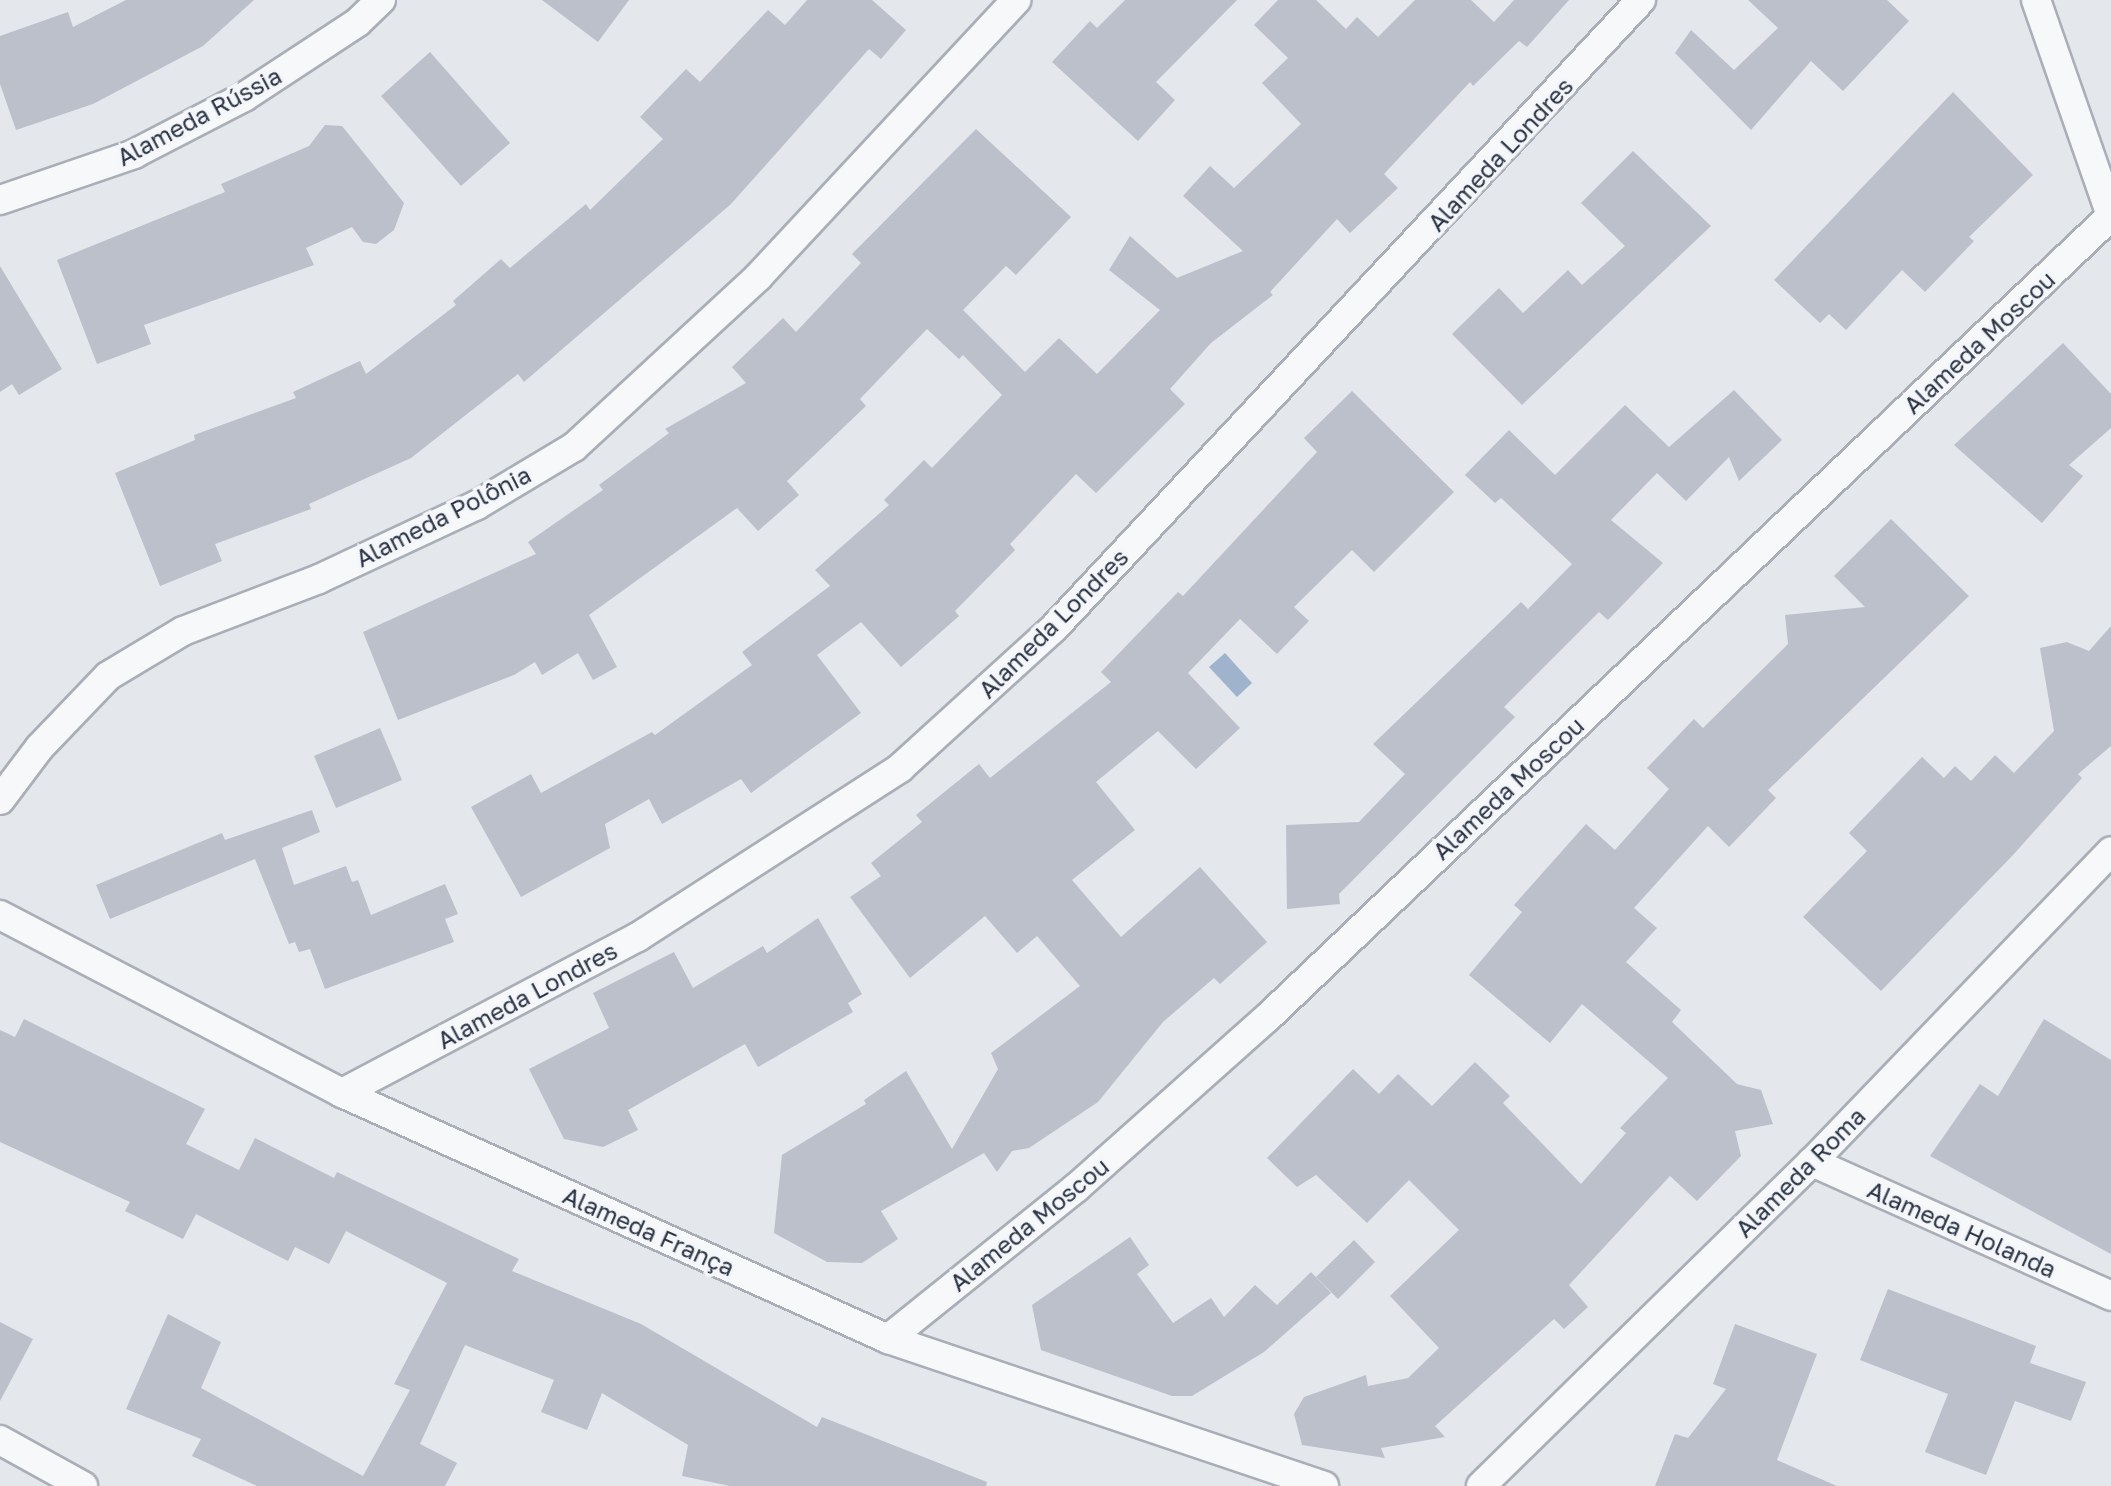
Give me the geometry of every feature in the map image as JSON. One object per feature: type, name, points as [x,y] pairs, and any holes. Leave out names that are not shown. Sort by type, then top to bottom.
[{"type":"street","name":"Alameda Rússia","points":[[0,200],[134,154],[244,97],[358,22],[381,0]]},
{"type":"street","name":"Alameda Polônia","points":[[0,800],[40,747],[108,676],[183,631],[319,579],[477,505],[574,447],[758,277],[1016,0]]},
{"type":"street","name":"Alameda Londres","points":[[342,1093],[638,937],[900,768],[1053,629],[1641,0]]},
{"type":"street","points":[[2036,0],[2111,216]]},
{"type":"street","name":"Alameda Moscou","points":[[888,1339],[1076,1188],[1267,1018],[2111,216]]},
{"type":"street","name":"Alameda Roma","points":[[1481,1486],[1812,1162],[2111,851]]},
{"type":"street","name":"Alameda França","points":[[0,915],[342,1093],[888,1339],[1324,1486]]},
{"type":"street","name":"Alameda Holanda","points":[[1812,1162],[2111,1296]]},
{"type":"street","points":[[0,1440],[83,1486]]},
{"type":"street","points":[[0,1463],[49,1469]]},
{"type":"water","points":[[1225,653],[1252,683],[1237,697],[1209,667]]},
{"type":"building","points":[[126,0],[254,0],[203,46],[93,104],[16,130],[0,84],[0,36],[68,12],[73,27]]},
{"type":"building","points":[[542,0],[629,0],[598,42]]},
{"type":"building","points":[[807,0],[872,0],[906,30],[881,59],[869,49],[731,204],[524,382],[518,374],[411,458],[309,504],[311,509],[215,544],[222,561],[160,586],[115,473],[195,440],[194,435],[296,398],[293,392],[360,361],[366,374],[456,305],[453,301],[501,259],[510,268],[586,204],[590,210],[663,139],[640,117],[686,69],[700,82],[768,10],[785,25]]},
{"type":"building","points":[[1125,0],[1237,0],[1156,82],[1175,100],[1138,141],[1052,62],[1090,21],[1097,28]]},
{"type":"building","points":[[1278,0],[1316,0],[1346,29],[1357,17],[1378,37],[1415,0],[1471,0],[1494,22],[1514,0],[1569,0],[1527,47],[1519,41],[1473,86],[1470,82],[1384,174],[1398,188],[1350,233],[1337,219],[1270,292],[1273,295],[1211,343],[1170,389],[1185,404],[1096,493],[1076,474],[1010,544],[1015,550],[955,611],[959,616],[901,667],[861,622],[817,655],[861,713],[751,793],[741,779],[662,824],[649,799],[605,824],[610,848],[521,897],[471,807],[531,774],[541,793],[652,732],[655,735],[752,665],[742,652],[830,586],[815,570],[889,505],[884,500],[924,460],[932,468],[1002,395],[963,355],[959,359],[927,329],[860,399],[866,406],[787,481],[799,495],[758,531],[737,508],[589,615],[617,667],[593,680],[578,653],[542,675],[535,662],[514,675],[398,720],[363,632],[536,554],[528,542],[603,490],[599,485],[669,433],[665,429],[746,383],[732,367],[783,318],[796,332],[861,263],[852,254],[976,129],[1071,217],[1016,275],[1006,266],[963,310],[1025,372],[1059,338],[1097,374],[1160,310],[1109,270],[1130,236],[1177,278],[1243,251],[1183,196],[1210,166],[1234,188],[1301,124],[1262,83],[1288,58],[1254,25]]},
{"type":"building","points":[[1748,0],[1887,0],[1909,21],[1843,91],[1811,61],[1751,130],[1675,53],[1691,30],[1734,70],[1778,28]]},
{"type":"building","points":[[430,52],[510,143],[461,186],[381,96]]},
{"type":"building","points":[[1953,92],[2033,175],[1969,237],[1974,241],[1925,292],[1902,270],[1846,330],[1829,314],[1820,323],[1774,280]]},
{"type":"building","points":[[325,125],[342,126],[404,203],[394,230],[376,244],[363,242],[352,227],[306,248],[314,265],[144,325],[151,344],[97,364],[57,260],[225,192],[221,184],[309,146]]},
{"type":"building","points":[[1633,151],[1711,226],[1522,405],[1452,334],[1499,288],[1523,313],[1568,270],[1582,285],[1625,246],[1581,203]]},
{"type":"building","points":[[0,266],[62,369],[19,395],[12,384],[0,392]]},
{"type":"building","points":[[2063,343],[2111,394],[2111,428],[2069,465],[2083,476],[2042,523],[1954,445]]},
{"type":"building","points":[[1734,390],[1782,440],[1739,481],[1729,457],[1686,501],[1657,473],[1611,520],[1663,563],[1608,620],[1599,612],[1504,707],[1515,717],[1339,894],[1340,904],[1287,909],[1286,825],[1359,822],[1405,774],[1373,744],[1521,602],[1528,609],[1572,564],[1501,498],[1495,503],[1465,475],[1509,430],[1555,475],[1625,405],[1669,447]]},
{"type":"building","points":[[1352,391],[1454,492],[1374,572],[1352,550],[1294,607],[1309,621],[1277,654],[1240,619],[1188,673],[1240,728],[1196,769],[1158,731],[1096,782],[1135,830],[1072,880],[1121,937],[1200,867],[1267,942],[1220,984],[1214,978],[1163,1022],[1098,1102],[1029,1148],[1012,1151],[997,1172],[984,1153],[881,1211],[898,1239],[862,1263],[827,1262],[774,1233],[782,1155],[866,1104],[864,1100],[906,1071],[952,1149],[998,1069],[991,1053],[1080,986],[1037,936],[1017,953],[985,916],[910,978],[850,897],[881,876],[871,863],[922,822],[916,815],[979,764],[990,778],[1111,682],[1101,672],[1178,592],[1183,596],[1317,452],[1304,438]]},
{"type":"building","points":[[1891,519],[1969,596],[1768,790],[1776,798],[1729,847],[1708,826],[1634,908],[1657,928],[1626,962],[1681,1010],[1672,1022],[1737,1084],[1761,1090],[1773,1124],[1735,1131],[1741,1156],[1697,1201],[1670,1176],[1569,1285],[1588,1307],[1564,1329],[1554,1319],[1435,1426],[1445,1437],[1381,1448],[1385,1458],[1302,1445],[1294,1414],[1304,1397],[1366,1375],[1368,1386],[1408,1378],[1439,1348],[1390,1296],[1459,1230],[1409,1180],[1367,1223],[1316,1175],[1297,1187],[1267,1158],[1353,1069],[1379,1094],[1398,1074],[1432,1106],[1475,1062],[1510,1096],[1503,1103],[1581,1184],[1626,1133],[1620,1128],[1668,1078],[1582,1004],[1550,1043],[1469,975],[1522,912],[1514,905],[1586,824],[1615,850],[1669,789],[1647,768],[1694,719],[1703,728],[1788,644],[1785,615],[1865,607],[1834,576]]},
{"type":"building","points":[[2111,626],[2111,746],[2078,774],[2082,778],[2013,855],[1881,991],[1803,917],[1867,851],[1849,833],[1922,757],[1944,778],[1955,766],[1971,781],[1995,755],[2014,773],[2054,731],[2040,648],[2067,642],[2089,651]]},
{"type":"building","points":[[380,728],[402,780],[336,808],[314,756]]},
{"type":"building","points":[[312,810],[320,832],[282,848],[294,885],[346,866],[352,882],[358,880],[371,915],[445,884],[458,914],[445,919],[454,942],[325,989],[310,949],[299,952],[295,942],[289,944],[255,859],[110,919],[96,885],[222,833],[225,840]]},
{"type":"building","points":[[818,918],[862,994],[848,1003],[853,1012],[758,1067],[745,1044],[628,1110],[638,1130],[603,1147],[564,1139],[529,1069],[609,1028],[593,993],[674,952],[693,988],[763,946],[767,953]]},
{"type":"building","points":[[24,1019],[205,1109],[186,1144],[239,1170],[255,1138],[334,1178],[337,1172],[519,1259],[512,1271],[641,1324],[817,1427],[822,1417],[987,1482],[986,1486],[730,1486],[682,1476],[688,1445],[602,1393],[587,1430],[541,1412],[554,1380],[465,1345],[420,1444],[457,1463],[445,1486],[257,1486],[192,1456],[201,1439],[126,1409],[168,1314],[221,1342],[201,1388],[363,1476],[410,1390],[394,1384],[447,1283],[346,1231],[329,1264],[295,1247],[288,1261],[196,1214],[183,1239],[125,1211],[130,1202],[0,1142],[0,1030],[15,1037]]},
{"type":"building","points":[[2044,1019],[2111,1060],[2111,1254],[1930,1156],[1980,1084],[1998,1096]]},
{"type":"building","points":[[1130,1237],[1149,1265],[1137,1274],[1173,1323],[1211,1298],[1224,1317],[1255,1285],[1277,1305],[1311,1272],[1331,1293],[1264,1352],[1192,1396],[1172,1396],[1041,1350],[1032,1305]]},
{"type":"building","points":[[1354,1240],[1375,1262],[1338,1299],[1316,1277]]},
{"type":"building","points":[[1888,1289],[2036,1346],[2030,1363],[2086,1382],[2071,1421],[2015,1401],[1986,1475],[1925,1452],[1948,1394],[1860,1360]]},
{"type":"building","points":[[0,1322],[33,1339],[0,1401]]},
{"type":"building","points":[[1735,1324],[1817,1354],[1777,1460],[1837,1486],[1655,1486],[1675,1434],[1688,1438],[1726,1389],[1713,1384]]}]
